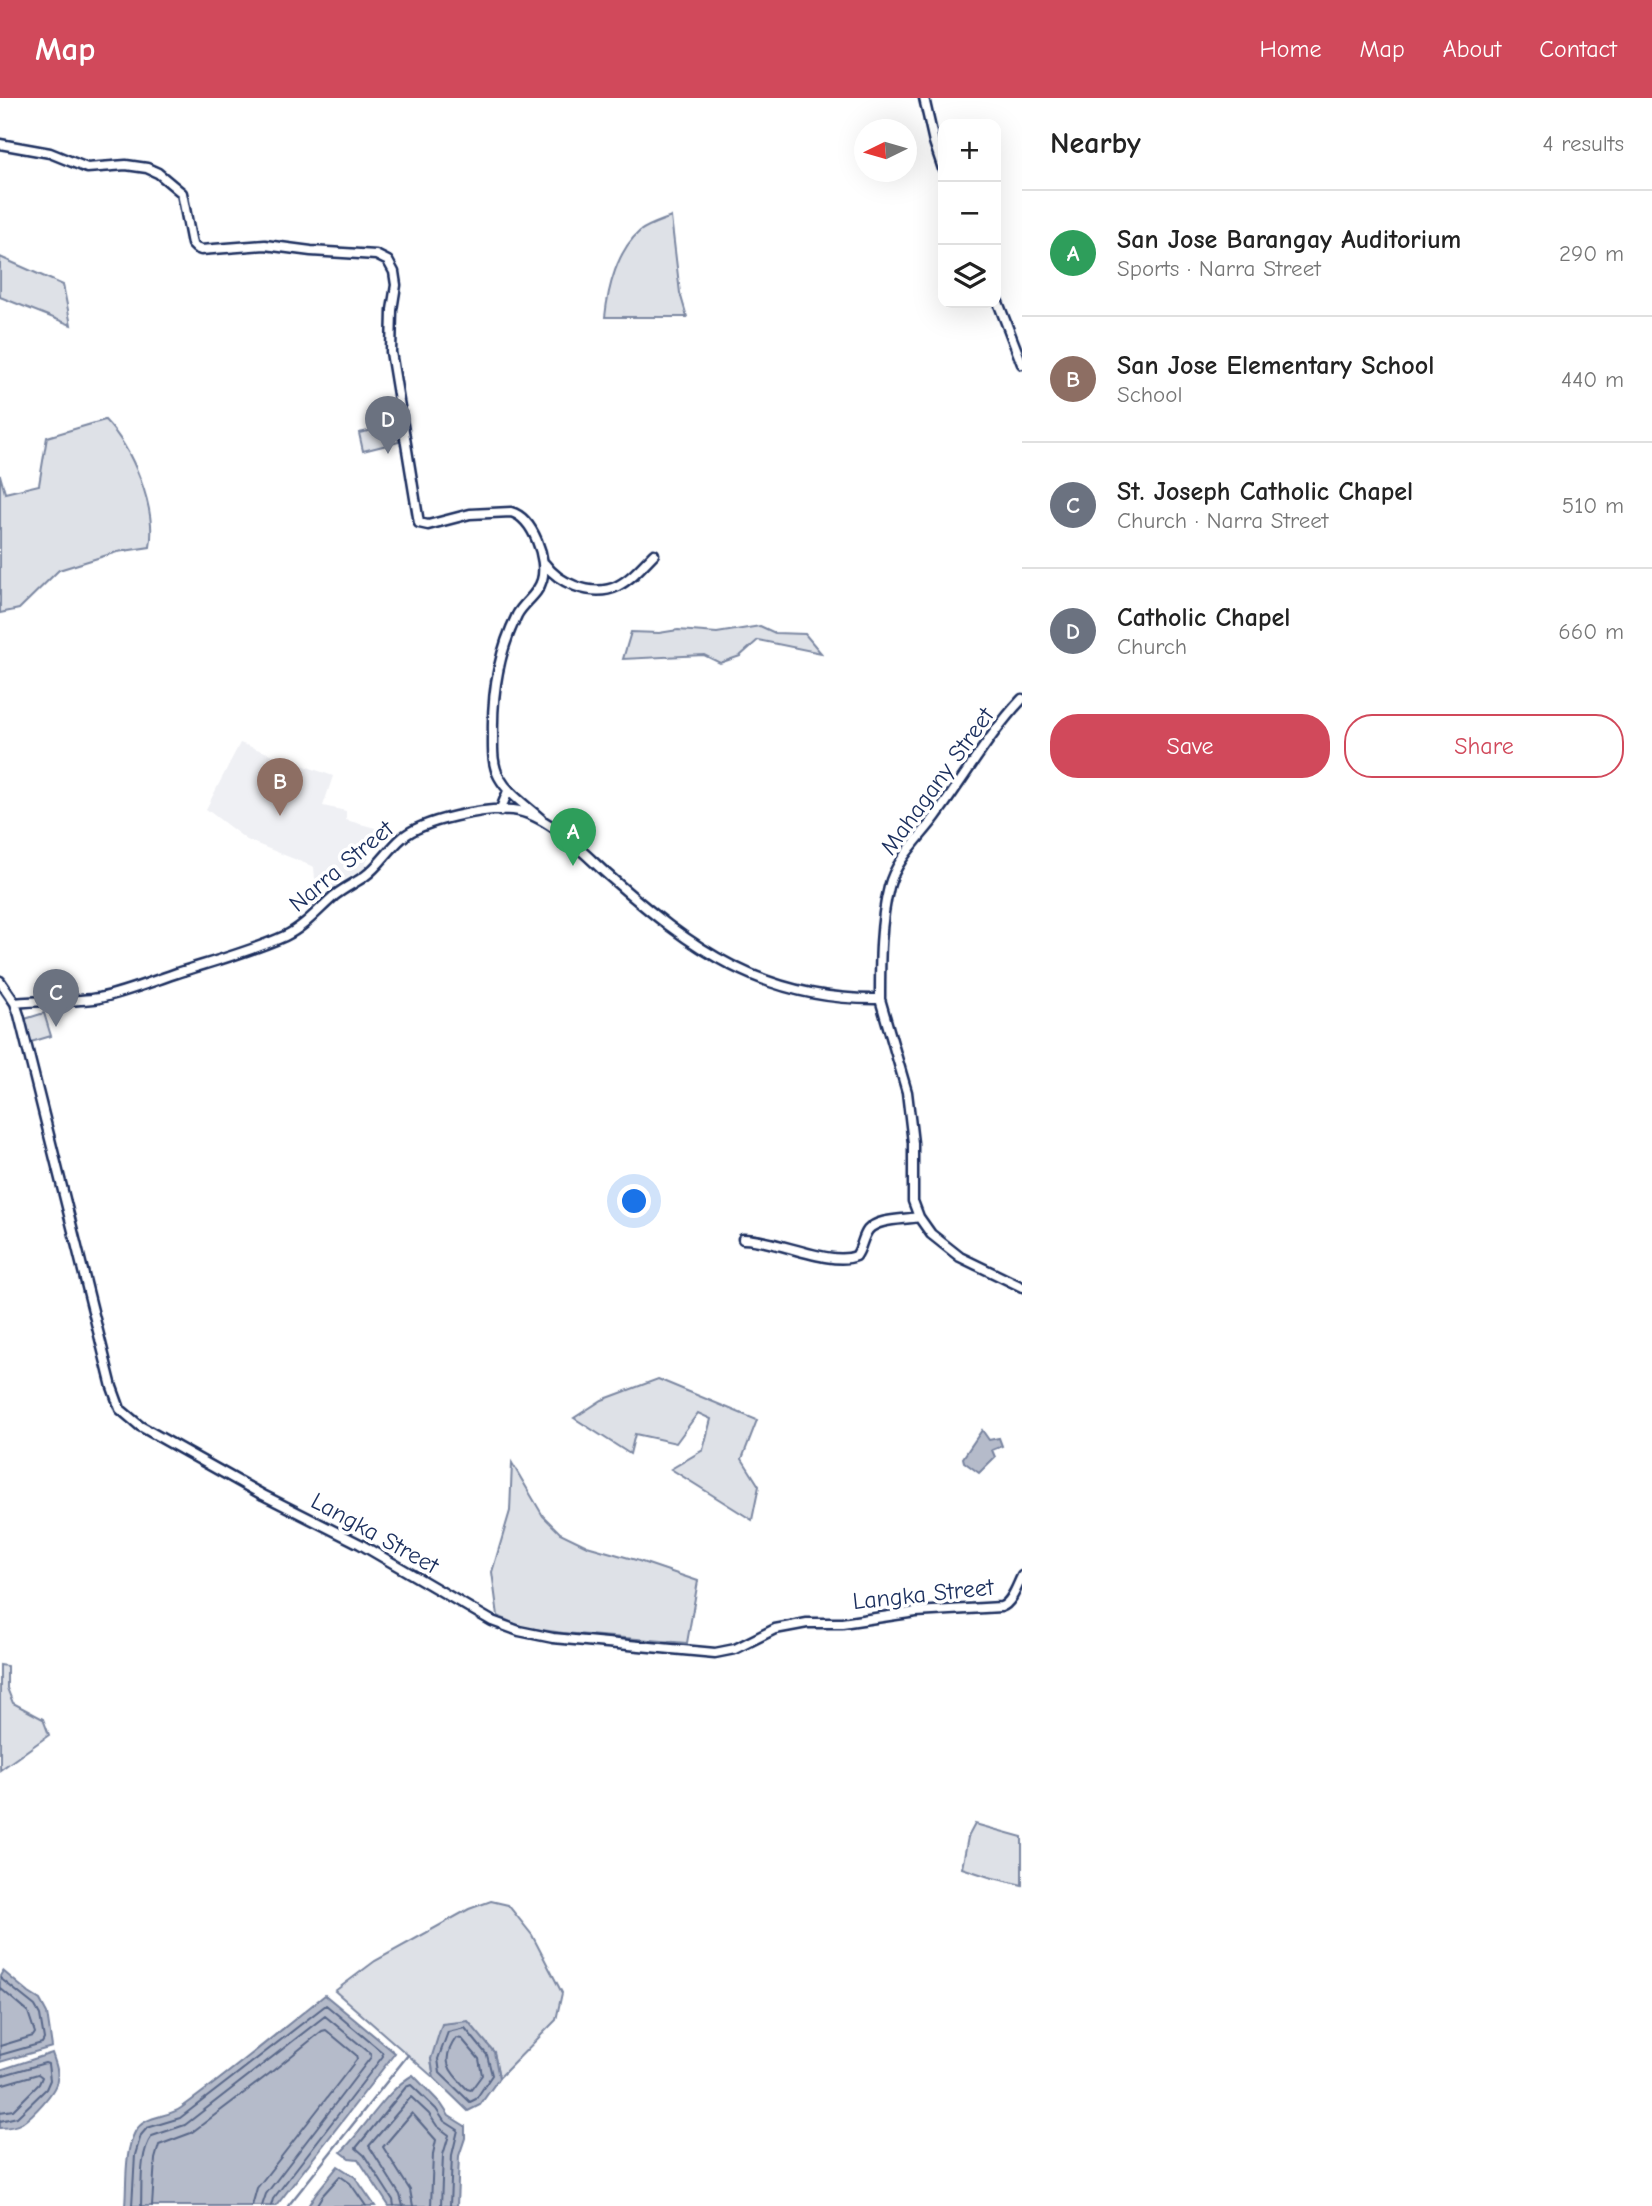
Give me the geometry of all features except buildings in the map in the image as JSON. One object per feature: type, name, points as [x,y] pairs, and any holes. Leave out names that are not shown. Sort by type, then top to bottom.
[{"type":"street","points":[[924,98],[938,154]]},
{"type":"street","points":[[0,144],[50,153],[87,168],[126,165],[147,168],[158,173],[182,193],[192,244],[201,250],[265,245],[376,255],[388,261],[396,285],[392,310],[391,352],[419,523],[428,525],[483,512],[516,513],[530,528],[543,561],[544,572],[540,588],[517,615],[499,662],[492,705],[495,765],[498,775],[508,791],[541,819]]},
{"type":"street","points":[[1000,308],[1022,364]]},
{"type":"street","points":[[543,561],[565,582],[589,591],[601,592],[626,580],[654,554]]},
{"type":"street","name":"Mahagany Street","points":[[919,1217],[913,1201],[913,1143],[907,1092],[880,999],[880,951],[889,886],[897,867],[1004,719],[1022,699]]},
{"type":"street","points":[[500,810],[508,791]]},
{"type":"street","name":"Narra Street","points":[[15,1003],[102,997],[285,936],[345,888],[367,875],[402,838],[417,827],[435,821],[500,810],[522,811],[541,819],[675,931],[750,975],[786,989],[812,995],[880,999]]},
{"type":"street","points":[[0,981],[15,1003]]},
{"type":"street","name":"Langka Street","points":[[15,1003],[47,1122],[106,1367],[120,1409],[140,1426],[244,1485],[360,1544],[492,1621],[519,1631],[553,1638],[727,1652],[775,1629],[789,1626],[867,1620],[916,1612],[1001,1607],[1006,1605],[1022,1576]]},
{"type":"street","points":[[743,1239],[766,1241],[830,1259],[847,1260],[856,1256],[872,1226],[881,1222],[919,1217],[931,1234],[960,1257],[1022,1287]]},
{"type":"shaded area","points":[[671,217],[680,293],[687,317],[605,317],[611,282],[625,249],[640,231]]},
{"type":"shaded area","points":[[0,257],[63,285],[71,325],[0,297]]},
{"type":"shaded area","points":[[105,420],[124,446],[140,479],[150,514],[150,547],[117,552],[59,570],[19,609],[0,613],[0,475],[5,493],[39,485],[47,437]]},
{"type":"shaded area","points":[[396,425],[399,442],[363,451],[359,433]]},
{"type":"shaded area","points":[[760,626],[775,633],[805,634],[821,653],[758,640],[740,656],[720,663],[704,655],[623,659],[631,632],[659,633],[678,630],[717,633]]},
{"type":"shaded area","points":[[240,743],[333,776],[323,806],[346,811],[346,820],[379,829],[364,869],[334,888],[315,879],[314,867],[247,840],[206,809]]},
{"type":"shaded area","points":[[44,1013],[51,1036],[31,1042],[25,1019]]},
{"type":"shaded area","points":[[658,1379],[757,1420],[742,1459],[759,1486],[752,1520],[671,1469],[703,1450],[711,1419],[698,1413],[676,1443],[635,1434],[630,1454],[574,1418],[602,1400]]},
{"type":"shaded area","points":[[512,1463],[543,1516],[560,1533],[587,1546],[698,1581],[687,1643],[521,1627],[498,1616],[492,1572],[510,1511]]},
{"type":"shaded area","points":[[0,1665],[7,1666],[7,1688],[13,1703],[43,1719],[49,1735],[0,1770]]},
{"type":"shaded area","points":[[975,1824],[1022,1837],[1022,1885],[962,1868],[968,1837]]},
{"type":"shaded area","points":[[491,1901],[508,1905],[532,1935],[562,1993],[556,2020],[499,2078],[494,2052],[431,2059],[434,2078],[335,1991],[375,1961],[469,1909]]},
{"type":"water","points":[[982,1430],[989,1440],[999,1438],[1002,1446],[992,1450],[995,1457],[979,1473],[964,1462],[963,1458]]},
{"type":"water","points":[[3,1971],[40,2000],[47,2013],[52,2047],[0,2062],[0,1976]]},
{"type":"water","points":[[325,1995],[395,2053],[276,2206],[125,2206],[129,2149],[139,2126],[181,2108]]},
{"type":"water","points":[[468,2021],[494,2052],[499,2078],[480,2105],[468,2111],[434,2078],[431,2059],[442,2024]]},
{"type":"water","points":[[52,2053],[57,2073],[53,2091],[22,2123],[0,2128],[0,2070]]},
{"type":"water","points":[[413,2075],[449,2116],[465,2126],[465,2138],[459,2156],[457,2206],[389,2206],[358,2159],[349,2158],[341,2152],[394,2090]]},
{"type":"water","points":[[338,2166],[355,2177],[375,2206],[308,2206]]},
{"type":"waterway","points":[[288,2206],[408,2055]]},
{"type":"place","name":"Catholic Chapel","points":[[388,454]]},
{"type":"place","name":"San Jose Elementary School","points":[[280,816]]},
{"type":"place","name":"San Jose Barangay Auditorium","points":[[573,866]]},
{"type":"place","name":"St. Joseph Catholic Chapel","points":[[56,1027]]}]
